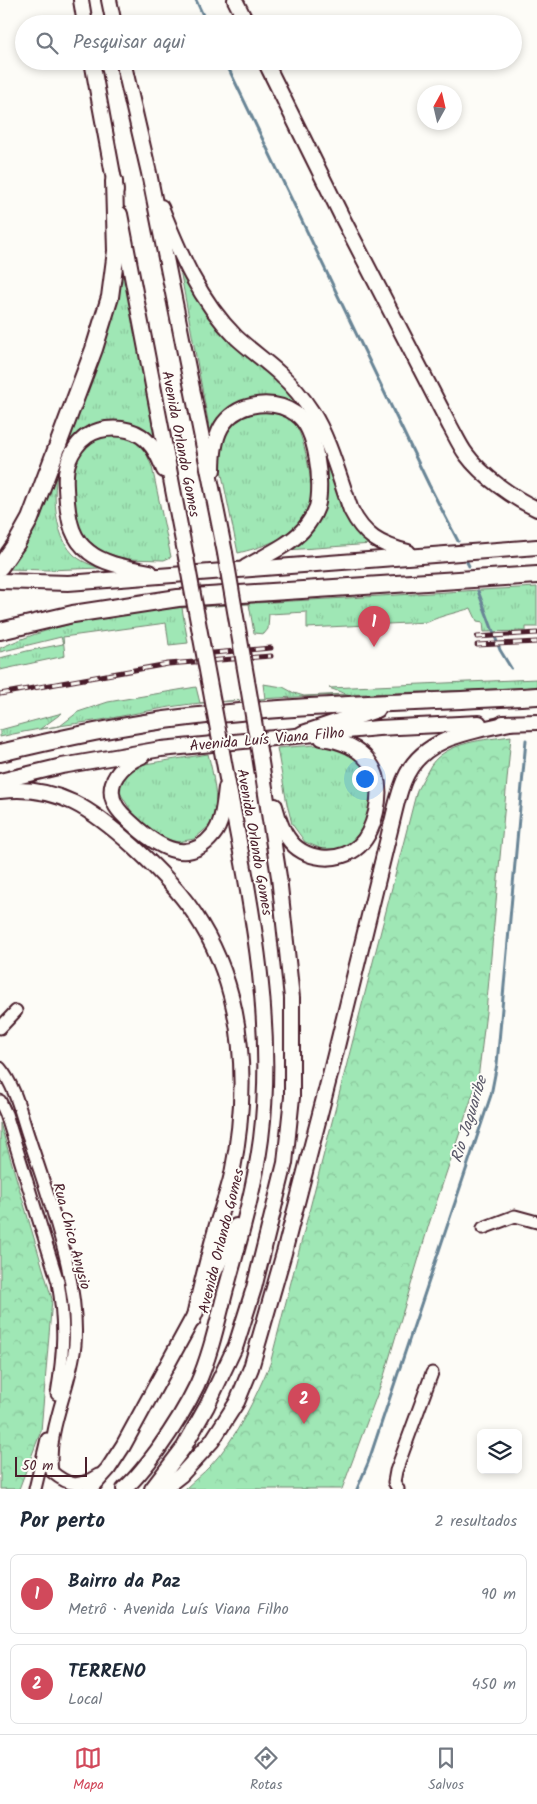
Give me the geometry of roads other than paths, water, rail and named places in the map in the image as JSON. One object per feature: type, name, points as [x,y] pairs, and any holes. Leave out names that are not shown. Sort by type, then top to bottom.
[{"type":"highway","points":[[0,567],[30,519],[76,399],[110,297],[116,251],[114,181]]},
{"type":"highway","points":[[0,631],[81,612],[178,598],[537,575]]},
{"type":"highway","name":"Avenida Luís Viana Filho","points":[[0,753],[62,738],[188,717],[272,709],[537,696]]},
{"type":"highway","points":[[300,735],[395,703]]},
{"type":"main road","points":[[81,0],[84,15]]},
{"type":"main road","points":[[109,0],[112,15]]},
{"type":"main road","points":[[236,0],[243,15]]},
{"type":"main road","name":"Avenida Orlando Gomes","points":[[94,70],[227,780],[240,840],[258,960],[264,1047],[262,1129],[252,1194],[213,1337],[197,1384],[174,1426],[146,1465],[124,1489]]},
{"type":"main road","name":"Avenida Orlando Gomes","points":[[125,70],[149,174],[224,553],[263,772],[279,877],[292,998],[292,1097],[285,1163],[254,1288],[236,1345],[207,1406],[184,1447],[152,1489]]},
{"type":"main road","points":[[269,70],[342,217],[466,454],[492,480],[537,510]]},
{"type":"main road","points":[[149,174],[185,266],[217,316],[236,337],[280,374],[301,396],[313,414],[322,432],[350,510],[356,520],[372,538],[384,545],[425,554]]},
{"type":"main road","points":[[213,496],[213,460],[216,440],[224,423],[237,412],[251,405],[268,404],[284,407],[298,415],[306,426],[313,444],[318,471],[319,496],[316,508],[312,519],[302,530],[280,547],[243,569]]},
{"type":"main road","points":[[163,575],[104,560],[90,554],[80,545],[72,532],[68,519],[66,483],[68,462],[75,448],[86,436],[105,429],[119,428],[141,436],[152,445],[159,458],[177,508]]},
{"type":"main road","points":[[0,581],[68,583],[425,554],[537,547]]},
{"type":"main road","name":"Avenida Luís Viana Filho","points":[[0,782],[62,766],[161,749],[378,728],[537,722]]},
{"type":"main road","points":[[163,1489],[186,1470],[212,1440],[237,1402],[256,1353],[330,1075],[394,814],[406,775],[420,756],[438,743],[461,734],[510,723]]},
{"type":"main road","points":[[263,772],[280,824],[296,847],[303,852],[327,858],[351,852],[359,845],[367,836],[372,826],[379,798],[378,778],[373,767],[367,759],[351,746],[336,740],[300,735]]},
{"type":"main road","points":[[161,749],[127,763],[120,769],[112,790],[115,805],[120,812],[150,839],[166,849],[179,851],[195,848],[202,845],[214,834],[222,815],[227,780]]},
{"type":"main road","points":[[0,790],[43,791],[68,799],[92,812],[160,871],[201,923],[219,960],[231,994],[238,1029],[242,1073],[241,1114],[232,1175],[192,1320]]},
{"type":"main road","points":[[90,1489],[108,1469],[123,1446],[192,1320],[252,1194]]},
{"type":"street","points":[[0,1028],[16,1012]]},
{"type":"street","name":"Rua Chico Anysio","points":[[0,1068],[12,1090],[48,1197],[67,1264],[76,1321],[75,1346],[71,1368],[55,1428],[51,1460],[52,1472],[67,1482],[76,1484],[86,1483],[108,1469]]},
{"type":"street","name":"Rua Chico Anysio","points":[[0,1101],[6,1114],[53,1261],[61,1298],[64,1332],[62,1362],[52,1420],[35,1489]]},
{"type":"street","points":[[483,1228],[515,1216],[537,1222]]},
{"type":"street","points":[[398,1489],[394,1482],[396,1471],[432,1373]]},
{"type":"waterway","points":[[196,0],[203,15]]},
{"type":"waterway","points":[[229,70],[429,485],[458,541]]},
{"type":"waterway","points":[[466,560],[469,566]]},
{"type":"waterway","points":[[478,591],[500,650],[511,668]]},
{"type":"waterway","name":"Rio Jaguaribe","points":[[357,1489],[368,1463],[491,1095],[497,1064],[526,740]]},
{"type":"railway","points":[[477,637],[537,633]]},
{"type":"railway","points":[[477,645],[537,642]]},
{"type":"railway","points":[[201,654],[271,648]]},
{"type":"railway","points":[[0,694],[168,664],[271,656]]},
{"type":"place","name":"Bairro da Paz","points":[[374,647]]},
{"type":"place","name":"TERRENO","points":[[304,1424]]}]
